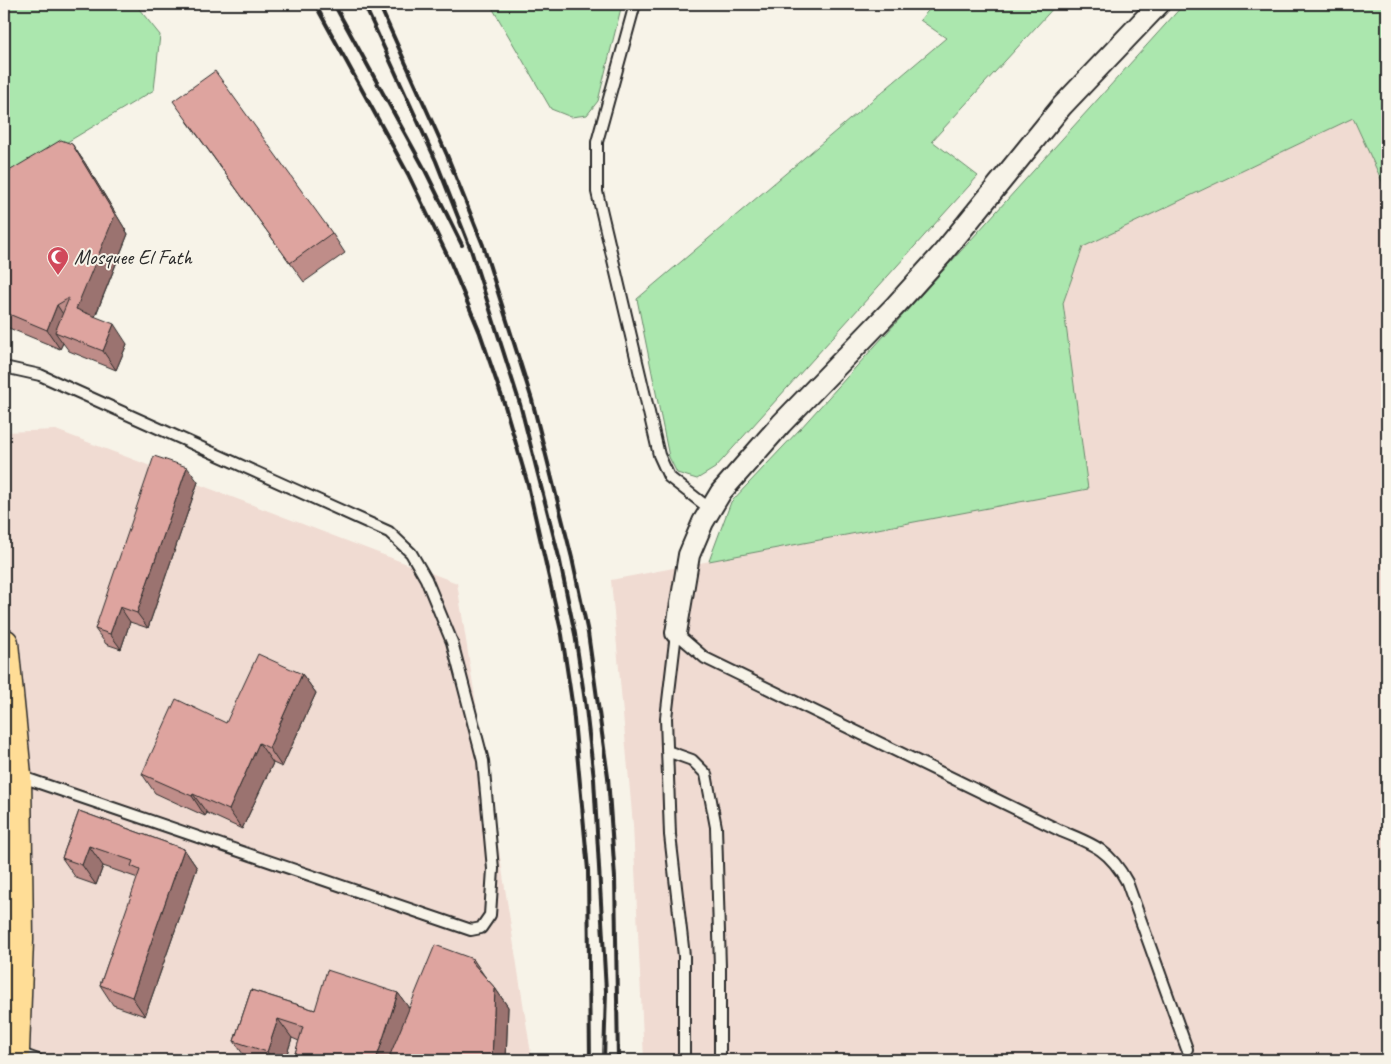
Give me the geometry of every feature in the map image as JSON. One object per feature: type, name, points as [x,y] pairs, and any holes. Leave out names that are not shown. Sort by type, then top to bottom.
[{"type":"main road","points":[[4,643],[17,774],[22,1057]]},
{"type":"street","points":[[676,633],[689,555],[703,522],[721,492],[781,424],[883,319],[942,254],[1062,106],[1159,4]]},
{"type":"lane","points":[[635,4],[597,142],[597,192],[659,454],[669,477],[710,509]]},
{"type":"lane","points":[[4,367],[40,375],[389,532],[411,553],[426,579],[452,642],[483,762],[493,868],[490,914],[481,928],[471,930],[17,774]]},
{"type":"lane","points":[[676,633],[666,718],[670,835],[684,956],[684,1060]]},
{"type":"lane","points":[[676,633],[705,658],[1060,831],[1085,841],[1111,858],[1127,882],[1187,1049]]},
{"type":"lane","points":[[667,751],[692,760],[706,774],[716,827],[720,968],[720,1060]]},
{"type":"shaded area","points":[[1354,117],[1387,192],[1387,1060],[644,1060],[633,825],[611,580],[1087,489],[1063,303],[1083,247]]},
{"type":"shaded area","points":[[56,430],[457,583],[532,1060],[4,1060],[4,432]]},
{"type":"green space","points":[[4,4],[135,4],[160,35],[154,90],[4,180]]},
{"type":"green space","points":[[490,4],[622,4],[598,101],[587,115],[571,117],[551,109]]},
{"type":"green space","points":[[934,4],[1057,4],[932,141],[978,176],[715,468],[697,479],[677,473],[669,457],[637,299],[946,38],[920,20]]},
{"type":"green space","points":[[1184,4],[1387,4],[1387,192],[1353,118],[1083,247],[1063,303],[1088,489],[709,561],[731,502],[800,429]]},
{"type":"building","points":[[215,71],[332,233],[290,263],[173,101]]},
{"type":"building","name":"Mosquee El Fath","points":[[61,140],[72,144],[115,215],[76,309],[114,324],[103,351],[55,332],[69,298],[57,305],[47,330],[4,312],[4,174]]},
{"type":"building","points":[[154,456],[187,467],[137,613],[120,607],[110,634],[95,629]]},
{"type":"building","points":[[258,654],[302,674],[269,748],[259,743],[229,810],[142,774],[176,699],[226,723]]},
{"type":"building","points":[[79,811],[184,849],[132,997],[100,985],[140,870],[131,866],[133,861],[89,846],[82,865],[62,858]]},
{"type":"building","points":[[435,945],[473,959],[471,961],[495,988],[492,1060],[388,1060]]},
{"type":"building","points":[[327,970],[398,993],[376,1060],[293,1060],[303,1027],[278,1019],[267,1052],[234,1041],[251,990],[315,1010]]},
{"type":"railway","points":[[315,4],[408,174],[450,261],[480,333],[505,406],[528,485],[562,635],[573,709],[588,870],[590,1060]]},
{"type":"railway","points":[[334,4],[424,168],[462,245]]},
{"type":"railway","points":[[364,4],[436,161],[471,250],[520,404],[559,557],[575,634],[594,779],[606,991],[604,1060]]},
{"type":"railway","points":[[379,4],[447,155],[483,245],[532,400],[572,558],[588,633],[608,777],[615,878],[618,1060]]},
{"type":"place","name":"Mosquee El Fath","points":[[58,276]]}]
